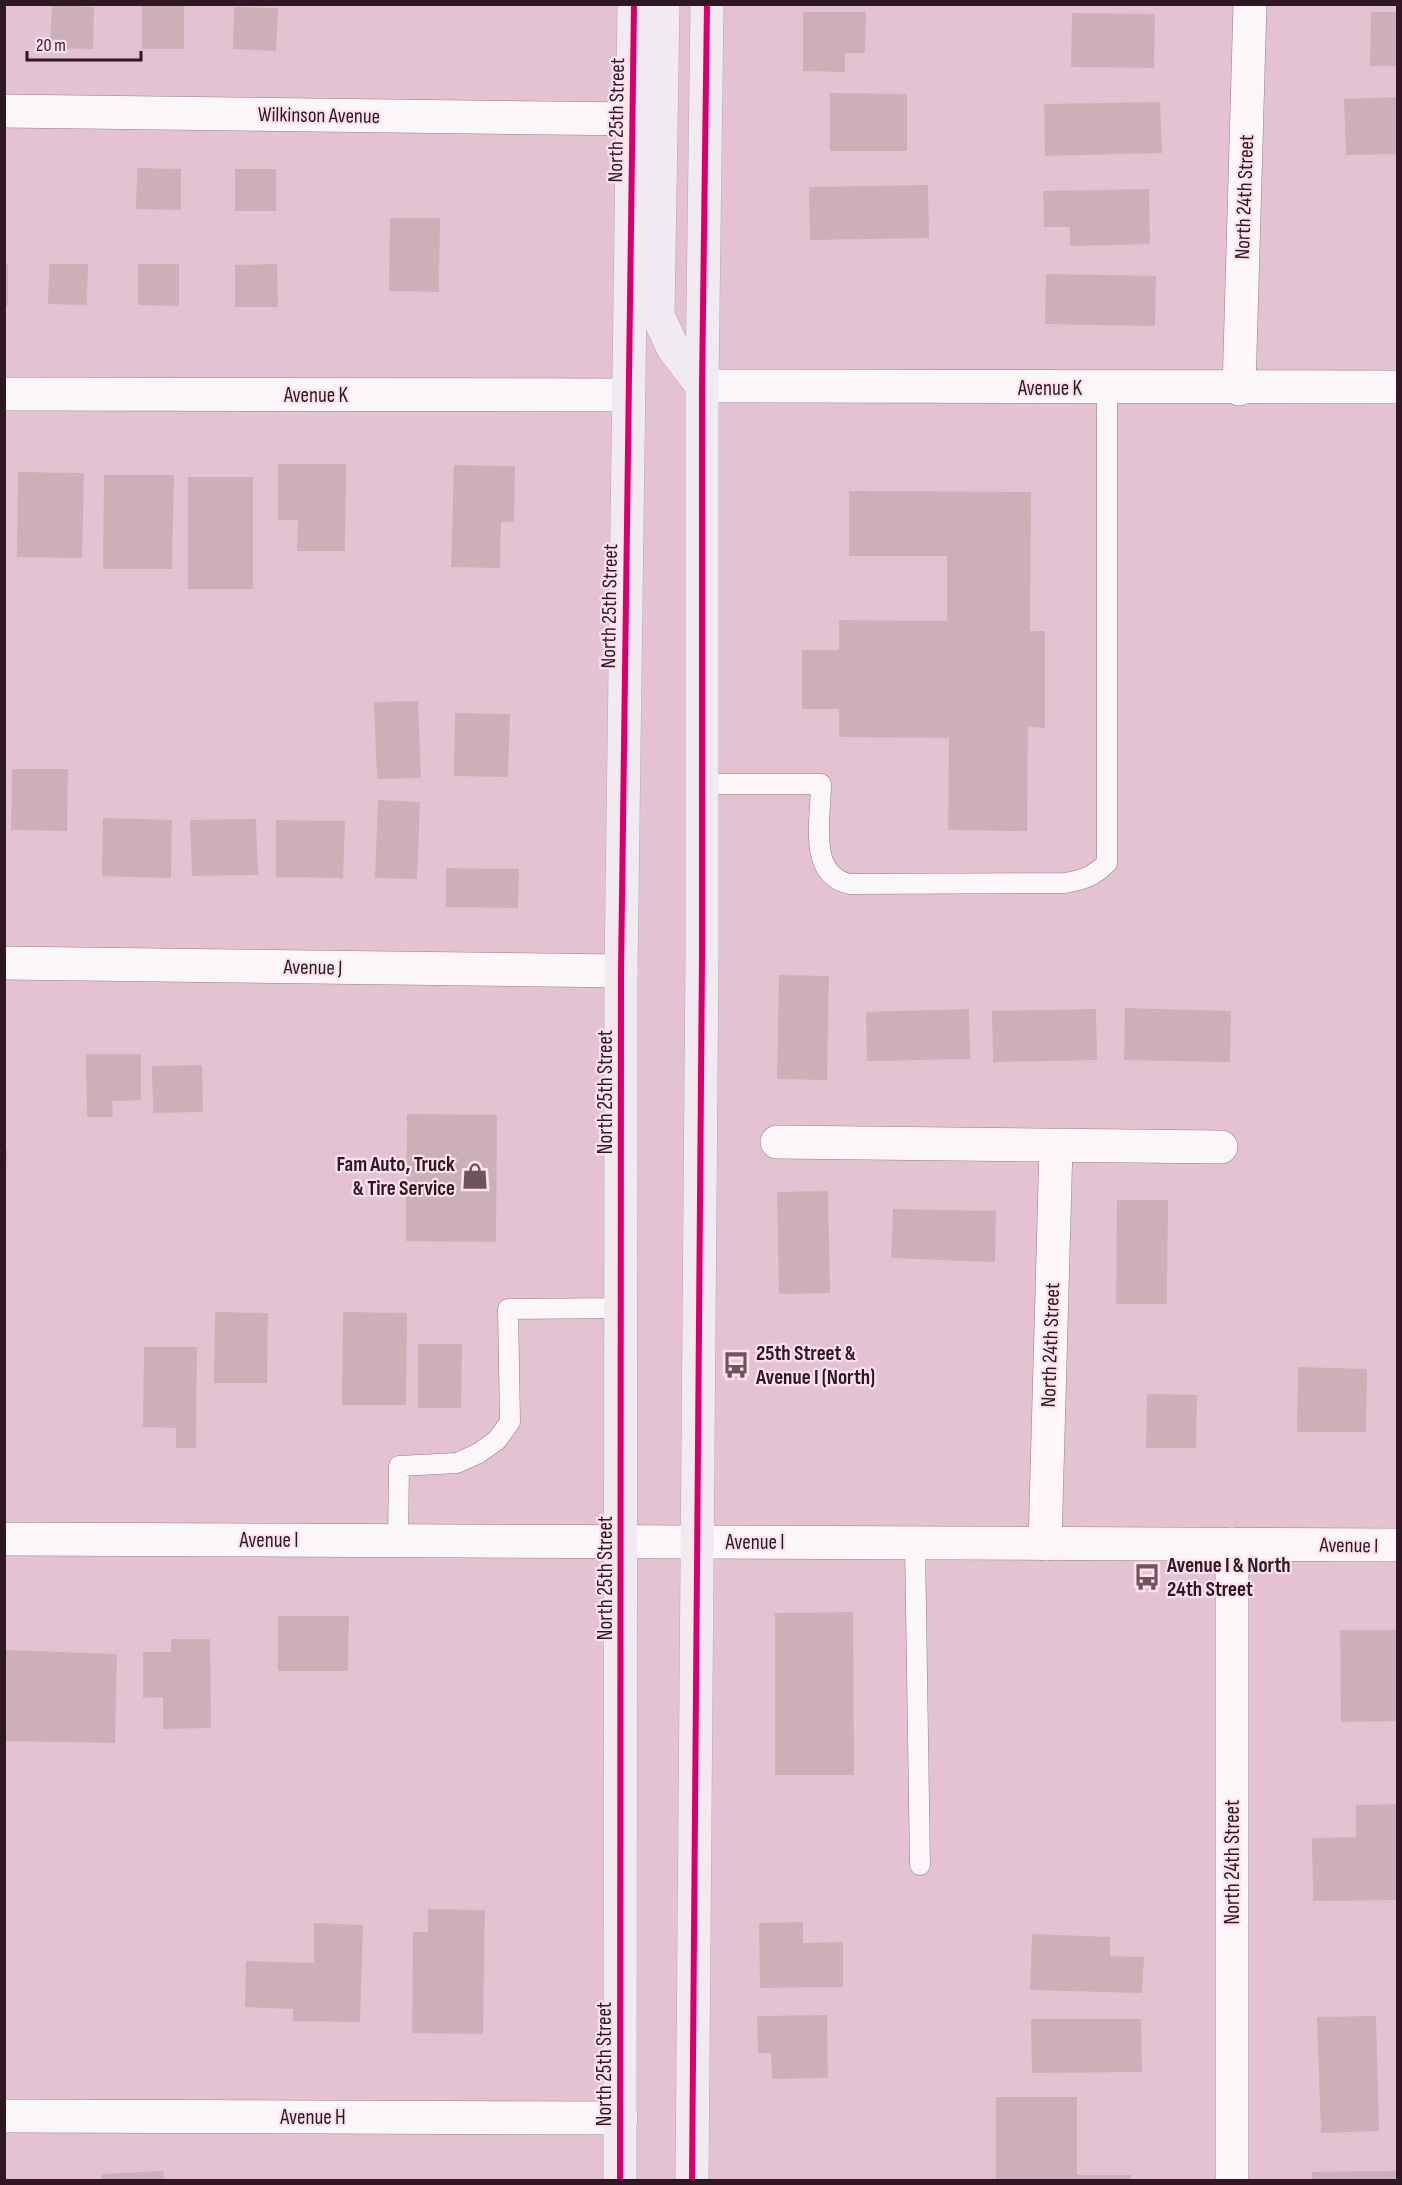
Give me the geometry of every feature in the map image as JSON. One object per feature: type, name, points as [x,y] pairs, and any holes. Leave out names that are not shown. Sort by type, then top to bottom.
[{"type":"main road","name":"North 25th Street","points":[[620,2181],[621,971],[634,4]]},
{"type":"main road","points":[[663,4],[658,316],[673,348],[702,386]]},
{"type":"main road","points":[[692,2181],[702,784],[702,386],[707,4]]},
{"type":"street","name":"North 24th Street","points":[[1239,389],[1250,4]]},
{"type":"street","name":"Wilkinson Avenue","points":[[4,111],[634,119]]},
{"type":"street","name":"Avenue K","points":[[702,386],[1239,389],[1398,387]]},
{"type":"street","name":"Avenue K","points":[[4,394],[628,395]]},
{"type":"street","name":"Avenue J","points":[[4,963],[621,971]]},
{"type":"street","points":[[777,1142],[1221,1148]]},
{"type":"street","name":"North 24th Street","points":[[1045,1544],[1056,1146]]},
{"type":"street","name":"Avenue I","points":[[4,1539],[1398,1545]]},
{"type":"street","name":"North 24th Street","points":[[1232,1544],[1232,2181]]},
{"type":"street","name":"Avenue H","points":[[4,2116],[621,2118]]},
{"type":"lane","points":[[702,784],[821,784],[820,860],[828,873],[844,883],[1065,883],[1083,880],[1097,873],[1107,862],[1107,388]]},
{"type":"lane","points":[[399,1541],[399,1466],[457,1463],[479,1453],[497,1440],[510,1422],[508,1310],[621,1308]]},
{"type":"lane","points":[[915,1543],[920,1865]]},
{"type":"building","points":[[52,5],[94,7],[93,49],[50,48]]},
{"type":"building","points":[[184,5],[184,49],[142,49],[142,6]]},
{"type":"building","points":[[234,7],[278,8],[276,51],[233,49]]},
{"type":"building","points":[[803,12],[866,12],[865,53],[845,53],[845,72],[803,71]]},
{"type":"building","points":[[1371,12],[1398,12],[1398,66],[1370,66]]},
{"type":"building","points":[[1072,13],[1155,14],[1154,68],[1071,67]]},
{"type":"building","points":[[830,93],[907,94],[907,151],[830,151]]},
{"type":"building","points":[[1398,97],[1398,154],[1346,155],[1344,99]]},
{"type":"building","points":[[1160,102],[1162,153],[1045,156],[1044,104]]},
{"type":"building","points":[[137,168],[181,169],[181,210],[136,209]]},
{"type":"building","points":[[235,169],[276,169],[276,211],[235,211]]},
{"type":"building","points":[[928,185],[929,238],[810,240],[809,187]]},
{"type":"building","points":[[1149,189],[1150,244],[1070,246],[1070,227],[1044,227],[1043,191]]},
{"type":"building","points":[[390,218],[440,218],[439,292],[389,291]]},
{"type":"building","points":[[4,264],[8,264],[8,305],[4,305]]},
{"type":"building","points":[[49,264],[88,264],[87,305],[48,304]]},
{"type":"building","points":[[138,264],[179,264],[179,306],[138,305]]},
{"type":"building","points":[[277,264],[278,307],[235,307],[235,265]]},
{"type":"building","points":[[1046,274],[1156,276],[1155,326],[1045,324]]},
{"type":"building","points":[[278,464],[346,464],[345,551],[297,551],[298,520],[278,520]]},
{"type":"building","points":[[454,465],[515,466],[514,522],[501,522],[500,568],[451,567]]},
{"type":"building","points":[[18,472],[84,473],[82,558],[17,557]]},
{"type":"building","points":[[104,475],[174,475],[172,569],[103,569]]},
{"type":"building","points":[[188,477],[253,477],[253,589],[188,589]]},
{"type":"building","points":[[849,491],[1031,492],[1030,631],[1045,631],[1045,728],[1028,727],[1027,831],[948,830],[949,738],[839,737],[839,709],[802,709],[802,650],[839,650],[839,620],[947,621],[947,556],[849,556]]},
{"type":"building","points":[[418,701],[421,778],[377,779],[374,702]]},
{"type":"building","points":[[455,713],[510,714],[508,777],[454,776]]},
{"type":"building","points":[[12,769],[68,769],[67,831],[11,830]]},
{"type":"building","points":[[378,800],[420,802],[417,879],[375,878]]},
{"type":"building","points":[[103,818],[172,820],[171,878],[102,876]]},
{"type":"building","points":[[256,819],[258,875],[192,876],[190,820]]},
{"type":"building","points":[[276,820],[345,821],[343,878],[276,877]]},
{"type":"building","points":[[446,868],[519,869],[518,908],[446,907]]},
{"type":"building","points":[[779,975],[829,976],[827,1080],[777,1079]]},
{"type":"building","points":[[1125,1008],[1231,1011],[1230,1062],[1124,1060]]},
{"type":"building","points":[[969,1009],[970,1059],[867,1061],[866,1012]]},
{"type":"building","points":[[1096,1009],[1097,1060],[993,1062],[992,1011]]},
{"type":"building","points":[[86,1054],[141,1054],[141,1100],[112,1101],[113,1117],[87,1117]]},
{"type":"building","points":[[202,1065],[203,1112],[153,1113],[152,1066]]},
{"type":"building","points":[[407,1114],[497,1115],[496,1242],[406,1241]]},
{"type":"building","points":[[4,1150],[7,1150],[6,1171],[4,1171]]},
{"type":"building","points":[[828,1191],[830,1293],[779,1294],[777,1192]]},
{"type":"building","points":[[1117,1200],[1168,1200],[1167,1304],[1116,1304]]},
{"type":"building","points":[[893,1209],[996,1211],[995,1262],[891,1258]]},
{"type":"building","points":[[215,1312],[268,1313],[267,1383],[214,1383]]},
{"type":"building","points":[[343,1312],[407,1313],[406,1405],[342,1405]]},
{"type":"building","points":[[418,1344],[462,1344],[461,1408],[418,1408]]},
{"type":"building","points":[[144,1347],[197,1347],[196,1448],[176,1448],[176,1428],[143,1427]]},
{"type":"building","points":[[1298,1367],[1367,1369],[1366,1432],[1297,1432]]},
{"type":"building","points":[[1147,1394],[1197,1395],[1196,1448],[1146,1448]]},
{"type":"building","points":[[853,1612],[854,1775],[775,1775],[775,1613]]},
{"type":"building","points":[[278,1616],[349,1616],[348,1671],[278,1671]]},
{"type":"building","points":[[1340,1630],[1398,1630],[1398,1721],[1341,1722]]},
{"type":"building","points":[[171,1639],[210,1639],[211,1728],[163,1729],[163,1697],[143,1698],[143,1652],[171,1652]]},
{"type":"building","points":[[4,1650],[117,1654],[115,1743],[4,1741]]},
{"type":"building","points":[[1398,1804],[1398,1900],[1313,1901],[1312,1838],[1356,1837],[1356,1805]]},
{"type":"building","points":[[428,1909],[485,1910],[483,2034],[412,2033],[413,1932],[428,1932]]},
{"type":"building","points":[[803,1922],[803,1943],[843,1942],[843,1987],[760,1988],[759,1923]]},
{"type":"building","points":[[314,1923],[363,1925],[360,2022],[293,2021],[293,2009],[245,2007],[246,1961],[314,1963]]},
{"type":"building","points":[[1032,1934],[1110,1937],[1110,1956],[1144,1957],[1142,1993],[1030,1990]]},
{"type":"building","points":[[827,2015],[828,2078],[772,2079],[771,2053],[758,2053],[757,2016]]},
{"type":"building","points":[[1376,2016],[1379,2131],[1321,2133],[1317,2017]]},
{"type":"building","points":[[1031,2019],[1141,2019],[1142,2072],[1032,2073]]},
{"type":"building","points":[[996,2097],[1077,2097],[1077,2175],[1131,2175],[1131,2180],[996,2180]]},
{"type":"building","points":[[163,2171],[164,2180],[102,2180],[102,2174]]},
{"type":"building","points":[[1398,2171],[1398,2180],[1312,2180],[1312,2172]]},
{"type":"cycle path","points":[[620,2180],[621,971],[634,4]]},
{"type":"cycle path","points":[[692,2180],[702,956],[702,386],[707,4]]},
{"type":"place","name":"Fam Auto, Truck & Tire Service","points":[[475,1176]]},
{"type":"place","name":"25th Street & Avenue I (North)","points":[[736,1365]]},
{"type":"place","name":"Avenue I & North 24th Street","points":[[1147,1577]]}]
